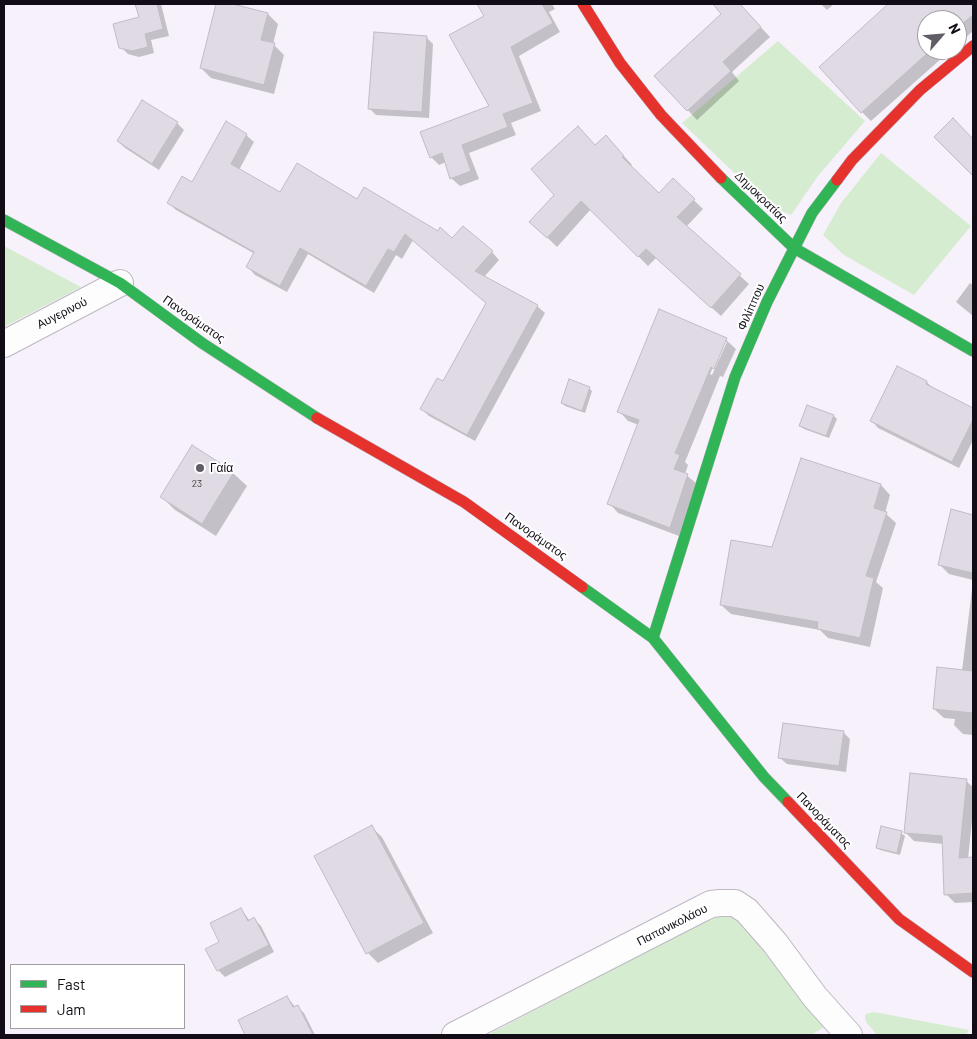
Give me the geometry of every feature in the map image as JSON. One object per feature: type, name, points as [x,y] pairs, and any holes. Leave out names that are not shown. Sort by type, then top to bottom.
[{"type":"main road","name":"Δημοκρατίας","points":[[583,4],[620,63],[660,115],[718,175],[794,248],[973,351]]},
{"type":"main road","name":"Φιλίππου","points":[[653,638],[735,378],[767,302],[812,214],[852,160],[920,90],[973,46]]},
{"type":"main road","name":"Πανοράματος","points":[[4,220],[120,284],[202,342],[334,429],[464,502],[653,638],[764,777],[899,919],[973,972]]},
{"type":"street","name":"Αυγερινού","points":[[4,344],[120,284]]},
{"type":"street","name":"Παπανικολάου","points":[[455,1035],[699,910],[720,902],[735,903],[747,911],[775,943],[815,997],[849,1035]]},
{"type":"green space","points":[[778,41],[865,121],[818,176],[791,215],[782,211],[748,186],[682,123]]},
{"type":"green space","points":[[881,153],[971,226],[914,295],[844,255],[823,235],[841,203]]},
{"type":"green space","points":[[4,246],[81,287],[4,327]]},
{"type":"green space","points":[[738,911],[831,1023],[811,1035],[492,1035],[491,1033],[716,915]]},
{"type":"green space","points":[[874,1012],[969,1030],[966,1035],[877,1035],[866,1022],[865,1017],[866,1014]]},
{"type":"building","points":[[135,4],[157,4],[163,29],[145,34],[148,47],[132,51],[119,48],[113,24],[139,17]]},
{"type":"building","points":[[216,4],[233,4],[268,13],[261,40],[275,43],[264,85],[200,68]]},
{"type":"building","points":[[477,4],[542,4],[553,23],[511,47],[533,103],[503,114],[508,127],[462,145],[471,171],[450,179],[442,153],[430,158],[420,132],[489,106],[449,35],[484,16]]},
{"type":"building","points":[[713,4],[740,4],[761,27],[723,62],[731,71],[687,111],[654,76],[721,14]]},
{"type":"building","points":[[888,4],[973,4],[973,15],[967,20],[967,10],[917,10],[917,60],[920,60],[861,113],[819,67]]},
{"type":"building","points":[[374,32],[427,36],[422,112],[368,109]]},
{"type":"building","points":[[142,100],[178,122],[152,164],[117,141]]},
{"type":"building","points":[[953,118],[973,139],[973,176],[934,137]]},
{"type":"building","points":[[226,121],[247,134],[231,164],[280,192],[297,163],[357,199],[364,187],[438,231],[440,227],[452,238],[463,226],[493,251],[475,271],[538,305],[467,435],[420,409],[437,378],[443,381],[486,303],[405,234],[394,252],[388,249],[366,286],[300,248],[280,286],[246,267],[254,252],[167,203],[182,176],[192,182]]},
{"type":"building","points":[[578,126],[595,145],[606,135],[624,156],[622,157],[659,193],[673,178],[695,199],[677,217],[741,274],[711,308],[646,249],[638,257],[581,201],[547,238],[529,222],[554,195],[531,169]]},
{"type":"building","points":[[659,309],[727,338],[714,369],[711,367],[675,453],[680,455],[674,469],[688,474],[670,528],[607,504],[639,420],[617,412]]},
{"type":"building","points":[[897,366],[927,381],[926,384],[973,408],[973,420],[952,462],[870,421]]},
{"type":"building","points":[[569,379],[590,387],[582,411],[561,403]]},
{"type":"building","points":[[807,405],[834,415],[826,436],[799,426]]},
{"type":"building","points":[[192,445],[234,472],[202,524],[160,497]]},
{"type":"building","points":[[801,458],[881,484],[874,508],[887,512],[866,576],[874,578],[860,638],[817,629],[818,622],[720,605],[731,540],[772,547]]},
{"type":"building","points":[[951,509],[973,515],[973,573],[938,565]]},
{"type":"building","points":[[937,667],[973,671],[973,713],[933,709]]},
{"type":"building","points":[[783,723],[844,731],[839,766],[778,758]]},
{"type":"building","points":[[910,773],[967,779],[959,858],[973,857],[973,893],[944,895],[942,836],[904,833]]},
{"type":"building","points":[[372,825],[424,923],[366,954],[314,856]]},
{"type":"building","points":[[881,826],[902,831],[897,853],[876,848]]},
{"type":"building","points":[[241,908],[248,921],[254,917],[269,945],[217,971],[205,949],[219,942],[210,923]]},
{"type":"building","points":[[287,996],[293,1007],[298,1005],[313,1035],[245,1035],[238,1020]]},
{"type":"traffic: fast","points":[[721,178],[794,248],[973,351]]},
{"type":"traffic: fast","points":[[653,638],[735,377],[767,302],[812,213],[837,180]]},
{"type":"traffic: fast","points":[[4,220],[120,283],[202,343],[317,418]]},
{"type":"traffic: fast","points":[[582,587],[653,638],[764,777],[788,802]]},
{"type":"traffic: jam","points":[[583,4],[620,63],[661,115],[721,178]]},
{"type":"traffic: jam","points":[[837,180],[852,160],[920,90],[973,46]]},
{"type":"traffic: jam","points":[[317,418],[464,502],[582,587]]},
{"type":"traffic: jam","points":[[788,802],[899,919],[973,972]]},
{"type":"place","name":"Γαία","points":[[200,468]]}]
